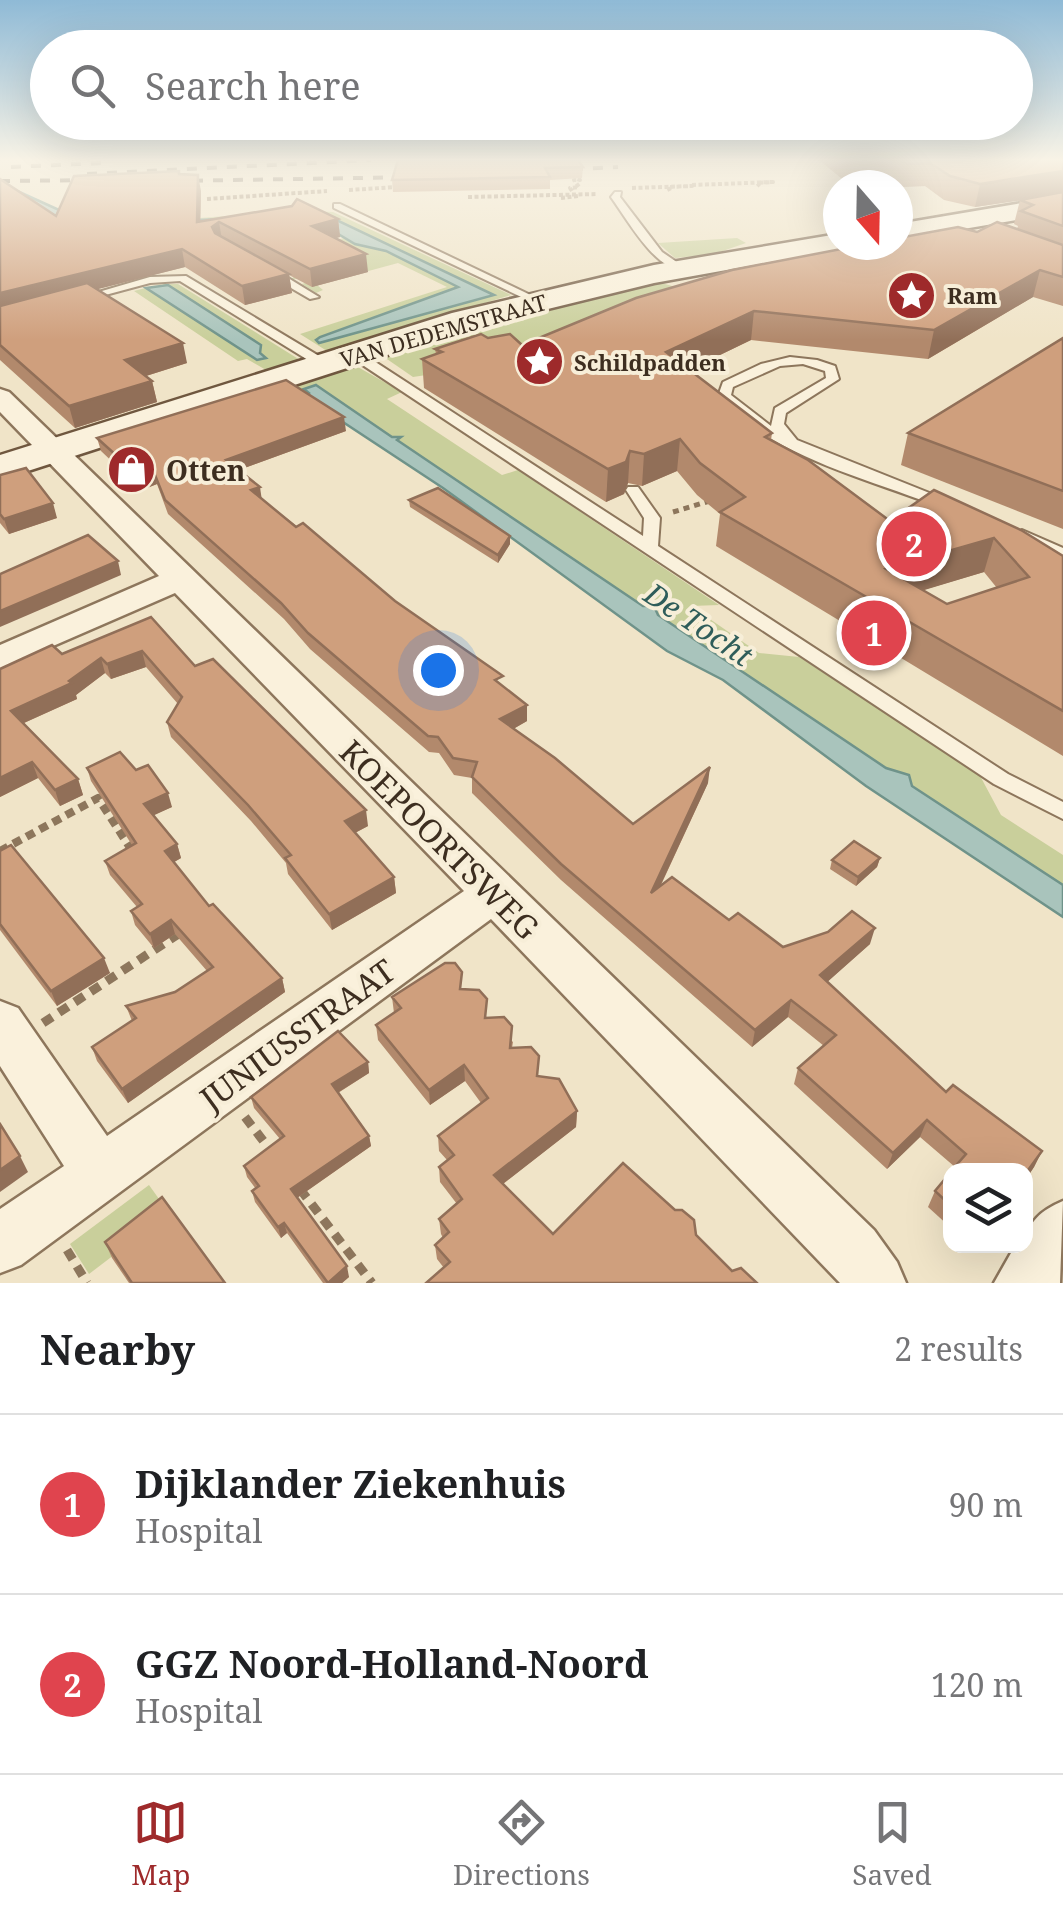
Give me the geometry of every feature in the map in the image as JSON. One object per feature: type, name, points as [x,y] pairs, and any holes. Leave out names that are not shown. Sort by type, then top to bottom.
[{"type":"street","points":[[913,229],[970,220]]},
{"type":"street","points":[[963,221],[1002,238]]},
{"type":"street","name":"VAN DEDEMSTRAAT","points":[[0,468],[538,301],[680,269],[823,245]]},
{"type":"street","name":"KOEPOORTSWEG","points":[[0,397],[853,1251],[876,1283]]},
{"type":"street","points":[[0,658],[183,576]]},
{"type":"street","name":"JUNIUSSTRAAT","points":[[0,1244],[493,894]]},
{"type":"street","points":[[6,1033],[100,1172]]},
{"type":"street","points":[[1024,1283],[1063,1230]]},
{"type":"lane","points":[[365,220],[538,301]]},
{"type":"lane","points":[[633,220],[658,254],[680,269]]},
{"type":"lane","points":[[259,265],[314,296]]},
{"type":"lane","points":[[68,302],[150,280],[182,278],[340,360],[650,547],[1000,779],[1063,811]]},
{"type":"lane","points":[[791,441],[777,425],[780,411],[833,378],[831,369],[807,359],[788,359],[727,385],[724,396],[770,433],[960,510]]},
{"type":"lane","points":[[633,490],[652,518],[650,547]]},
{"type":"lane","points":[[1014,532],[1063,554]]},
{"type":"path","points":[[652,518],[720,498]]},
{"type":"path","points":[[0,850],[98,798],[141,864]]},
{"type":"path","points":[[6,1033],[184,931],[173,914]]},
{"type":"path","points":[[223,1089],[281,1164]]},
{"type":"path","points":[[292,1178],[372,1283]]},
{"type":"green space","points":[[336,220],[350,220],[511,295],[327,351],[300,334],[447,287],[398,263],[317,285],[323,290],[316,293],[302,284],[363,263],[291,280],[321,244],[348,237],[355,244],[386,251],[458,287],[320,337],[319,343],[493,294]]},
{"type":"green space","points":[[737,238],[746,243],[714,254],[675,258],[658,243]]},
{"type":"green space","points":[[658,282],[700,294],[433,374],[413,377],[384,357],[490,323]]},
{"type":"green space","points":[[162,284],[178,284],[300,360],[266,370],[247,359],[238,361],[134,291],[148,287],[257,360],[265,357],[259,352],[261,345]]},
{"type":"green space","points":[[356,366],[402,392],[387,399],[502,475],[518,470],[719,605],[691,606],[759,653],[799,657],[978,772],[1001,815],[1063,855],[1063,886],[658,615],[659,610],[643,606],[396,439],[400,436],[392,437],[305,389],[310,394],[284,389]]},
{"type":"green space","points":[[149,1185],[169,1213],[89,1274],[70,1244]]},
{"type":"water","points":[[61,220],[81,220],[92,225],[336,220],[494,295],[319,343],[316,340],[320,337],[458,287],[386,251],[355,244],[318,222],[79,232]]},
{"type":"water","points":[[168,285],[261,345],[260,353],[266,358],[257,360],[146,288]]},
{"type":"water","points":[[316,385],[392,437],[401,437],[397,440],[643,606],[654,606],[658,615],[886,768],[909,775],[912,786],[1063,885],[1063,917],[866,786],[723,680],[667,651],[443,488],[305,397],[309,393],[304,389]]},
{"type":"building","points":[[0,220],[335,220],[312,226],[366,254],[310,269],[219,222],[212,227],[215,233],[289,274],[242,286],[182,249],[0,293]]},
{"type":"building","points":[[997,222],[1063,245],[1063,277],[1040,270],[934,330],[754,311],[666,352],[772,433],[765,437],[808,460],[890,521],[934,490],[1021,530],[1063,556],[1063,711],[720,512],[745,497],[700,463],[680,439],[644,454],[630,451],[626,462],[608,469],[422,359],[442,352],[435,349],[481,334],[488,338],[510,334],[522,345],[636,298],[732,270],[823,252],[823,260],[913,260],[913,235],[958,227],[977,232]],"holes":[[[994,538],[1029,577],[947,604],[886,569]]]},
{"type":"building","points":[[87,283],[183,343],[125,360],[152,381],[69,406],[0,345],[0,306]]},
{"type":"building","points":[[1063,338],[1063,491],[908,433]]},
{"type":"building","points":[[286,380],[344,417],[226,460],[260,487],[251,490],[296,527],[303,523],[395,601],[503,676],[495,680],[527,705],[500,719],[555,758],[633,824],[710,767],[651,893],[672,877],[729,920],[738,913],[783,947],[828,932],[852,911],[875,928],[820,975],[946,1092],[953,1085],[1042,1151],[1033,1163],[958,1163],[966,1154],[927,1120],[893,1153],[798,1068],[836,1035],[791,1000],[755,1030],[561,864],[472,777],[477,762],[453,758],[438,737],[428,736],[308,633],[281,603],[165,500],[153,470],[138,475],[97,438]]},
{"type":"building","points":[[26,468],[53,503],[4,519],[0,514],[0,475]]},
{"type":"building","points":[[438,488],[510,536],[498,555],[409,500]]},
{"type":"building","points":[[88,535],[118,561],[0,611],[0,574]]},
{"type":"building","points":[[151,617],[195,666],[213,659],[366,810],[345,821],[394,877],[329,914],[285,858],[291,855],[167,722],[182,697],[142,651],[107,664],[101,658],[69,681],[72,683],[11,711],[78,779],[55,790],[32,762],[0,778],[0,669],[52,645],[62,654]]},
{"type":"building","points":[[120,752],[136,770],[148,765],[168,793],[144,804],[177,844],[165,851],[209,906],[213,904],[282,978],[122,1089],[92,1047],[136,1018],[126,1006],[175,992],[213,967],[171,920],[150,934],[131,911],[142,904],[105,861],[136,843],[87,768]]},
{"type":"building","points":[[854,841],[880,858],[858,877],[832,860]]},
{"type":"building","points":[[11,845],[104,958],[51,991],[0,924],[0,851]]},
{"type":"building","points":[[445,963],[455,963],[462,972],[460,989],[479,990],[487,999],[485,1018],[504,1017],[512,1026],[510,1048],[531,1047],[539,1056],[537,1076],[559,1079],[577,1111],[494,1175],[553,1234],[623,1163],[675,1210],[682,1210],[694,1220],[696,1235],[732,1271],[741,1268],[757,1283],[426,1283],[450,1262],[435,1245],[449,1232],[439,1219],[462,1199],[439,1167],[454,1155],[438,1136],[488,1098],[464,1065],[429,1090],[376,1025],[401,1008],[392,997]]},
{"type":"building","points":[[338,1031],[368,1062],[332,1084],[369,1136],[291,1189],[347,1266],[328,1283],[284,1223],[278,1227],[252,1191],[259,1186],[244,1166],[284,1136],[251,1097]]},
{"type":"building","points":[[0,1124],[20,1156],[0,1170]]},
{"type":"building","points":[[943,1181],[943,1198],[935,1191]]},
{"type":"building","points":[[162,1197],[225,1283],[132,1283],[105,1242]]},
{"type":"place","name":"Ram","points":[[912,295]]},
{"type":"place","name":"Schildpadden","points":[[539,362]]},
{"type":"place","name":"Otten","points":[[131,470]]},
{"type":"place","name":"GGZ Noord-Holland-Noord","points":[[914,544]]},
{"type":"place","name":"Dijklander Ziekenhuis","points":[[874,633]]},
{"type":"water label","name":"De Tocht","points":[[699,624]]}]
